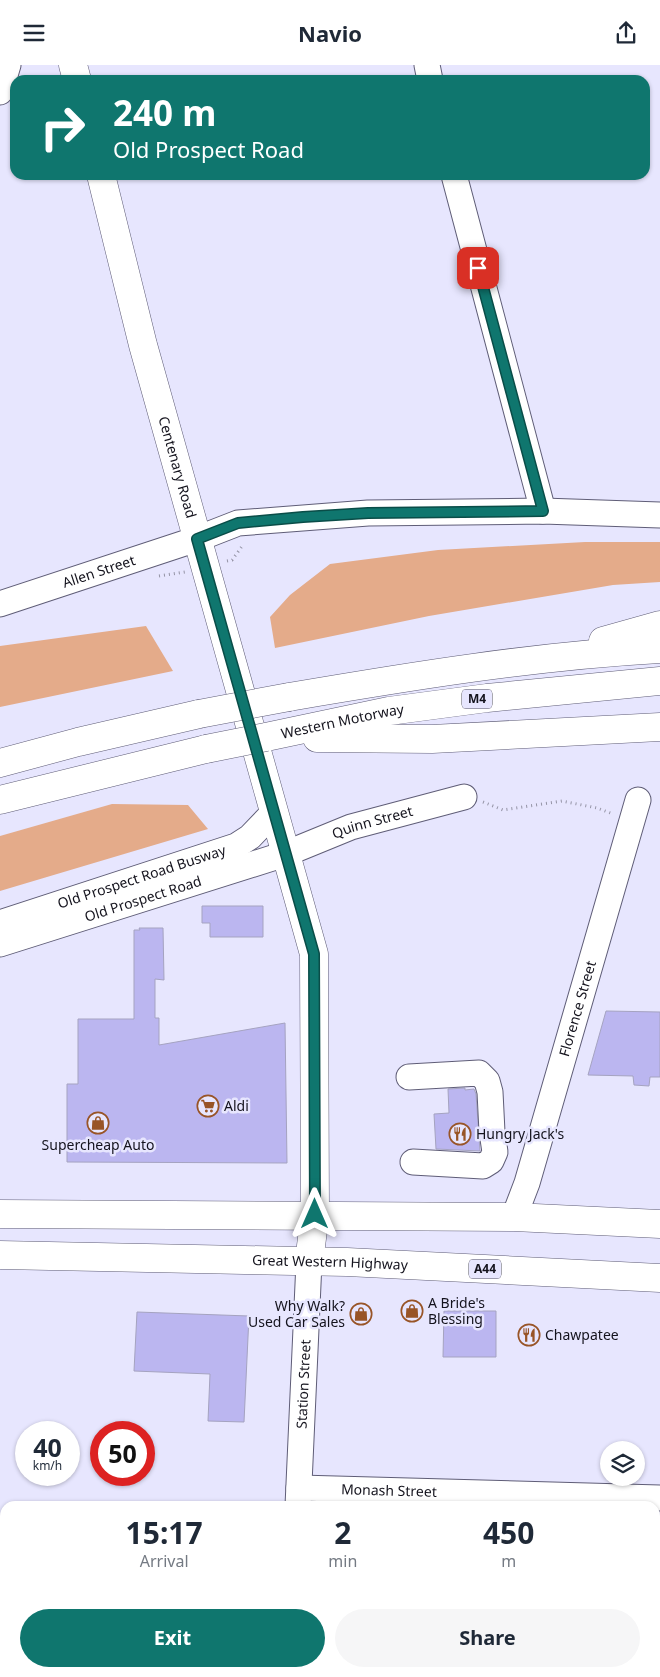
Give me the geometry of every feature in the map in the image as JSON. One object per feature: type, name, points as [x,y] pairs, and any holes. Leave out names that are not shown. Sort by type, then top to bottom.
[{"type":"main road","name":"Centenary Road","points":[[102,180],[143,345],[314,954],[315,1214],[309,1261]]},
{"type":"main road","points":[[536,659],[660,625]]},
{"type":"main road","name":"M4","points":[[0,763],[78,742],[289,697],[401,678],[536,659],[660,649]]},
{"type":"main road","name":"Western Motorway","points":[[0,800],[206,749],[266,737],[298,735],[409,709],[526,694],[660,681]]},
{"type":"main road","points":[[298,735],[432,739],[660,727]]},
{"type":"main road","points":[[0,1214],[315,1214],[514,1217],[660,1225]]},
{"type":"main road","name":"Great Western Highway","points":[[0,1255],[309,1261],[660,1278]]},
{"type":"street","points":[[0,92],[8,65]]},
{"type":"street","points":[[455,180],[543,511]]},
{"type":"street","points":[[197,539],[238,523],[368,513],[543,511],[660,515]]},
{"type":"street","name":"Allen Street","points":[[0,604],[197,539]]},
{"type":"street","name":"Quinn Street","points":[[285,854],[351,827],[464,797]]},
{"type":"street","name":"Florence Street","points":[[514,1217],[527,1183],[635,811]]},
{"type":"street","name":"Old Prospect Road Busway","points":[[0,923],[236,846],[250,837],[273,813]]},
{"type":"street","name":"Old Prospect Road","points":[[0,944],[285,854]]},
{"type":"street","points":[[409,1077],[479,1073],[487,1081],[490,1092],[495,1152],[491,1161],[483,1166],[413,1162]]},
{"type":"street","name":"Station Street","points":[[298,1497],[309,1261]]},
{"type":"street","name":"Monash Street","points":[[298,1497],[660,1498]]},
{"type":"path","points":[[464,797],[503,810],[562,801],[597,808],[635,811]]},
{"type":"shaded area","points":[[585,542],[660,542],[660,582],[613,585],[429,616],[275,648],[270,617],[290,595],[330,564],[438,550]]},
{"type":"shaded area","points":[[146,626],[173,671],[0,707],[0,646]]},
{"type":"shaded area","points":[[112,804],[188,805],[208,829],[0,891],[0,836]]},
{"type":"building","points":[[202,906],[263,906],[263,937],[210,937],[210,923],[202,923]]},
{"type":"building","name":"Aldi","points":[[139,928],[163,928],[164,980],[155,979],[155,1018],[159,1018],[159,1045],[285,1023],[287,1163],[67,1162],[67,1084],[78,1084],[78,1019],[134,1019],[134,930],[140,930]]},
{"type":"building","points":[[606,1011],[660,1012],[660,1077],[650,1077],[649,1086],[634,1085],[633,1076],[588,1075]]},
{"type":"building","name":"Hungry Jack's","points":[[465,1088],[465,1090],[474,1089],[476,1094],[480,1151],[436,1149],[434,1114],[449,1113],[448,1089]]},
{"type":"building","points":[[444,1311],[496,1311],[496,1357],[443,1357]]},
{"type":"building","points":[[137,1312],[249,1316],[244,1422],[208,1421],[210,1374],[134,1371]]},
{"type":"place","name":"Aldi","points":[[208,1106]]},
{"type":"place","name":"Supercheap Auto","points":[[98,1123]]},
{"type":"place","name":"Hungry Jack's","points":[[460,1134]]},
{"type":"place","name":"A Bride's Blessing","points":[[412,1311]]},
{"type":"place","name":"Why Walk? Used Car Sales","points":[[361,1314]]},
{"type":"place","name":"Chawpatee","points":[[529,1335]]},
{"type":"route","points":[[315,1214],[314,954],[197,539],[238,523],[303,517],[368,513],[543,511],[478,268]]}]
